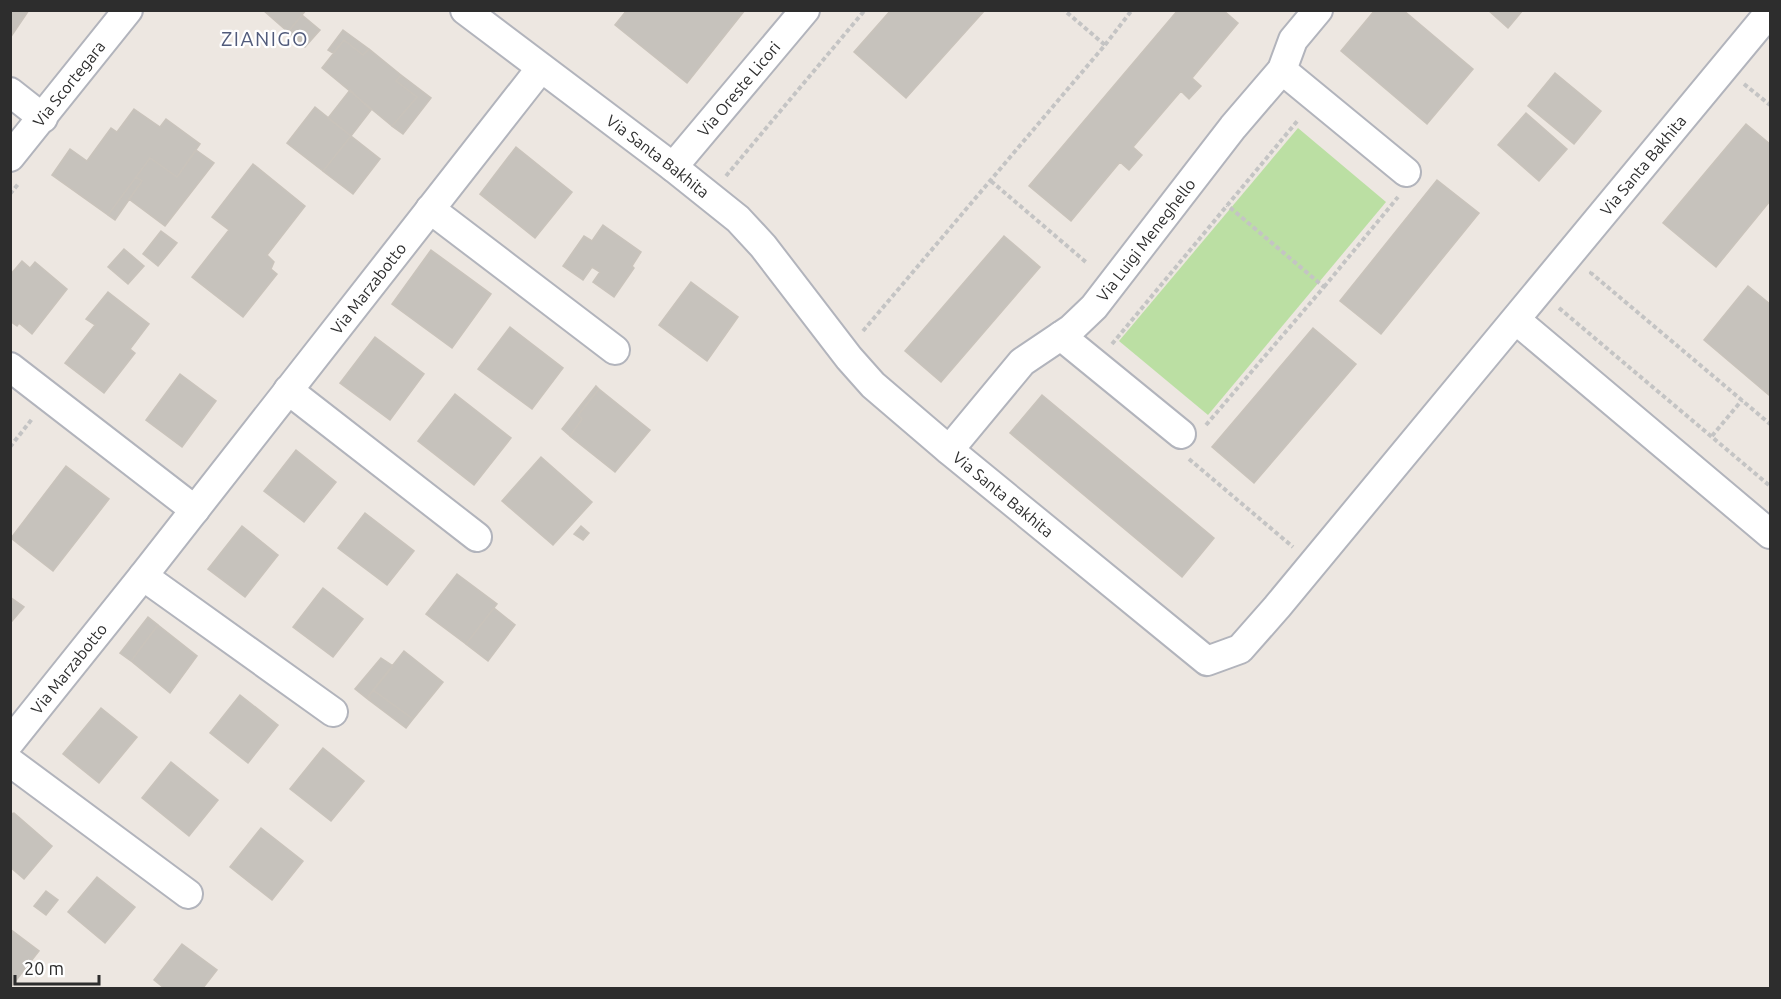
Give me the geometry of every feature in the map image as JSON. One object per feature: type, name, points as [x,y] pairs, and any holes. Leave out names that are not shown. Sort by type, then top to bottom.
[{"type":"street","name":"Via Scortegara","points":[[10,157],[128,10]]},
{"type":"street","name":"Via Santa Bakhita","points":[[465,10],[673,167],[751,232],[873,385],[1207,661],[1240,649],[1770,12]]},
{"type":"street","name":"Via Luigi Meneghello","points":[[950,450],[1022,362],[1071,329],[1094,307],[1233,127],[1282,70],[1293,40],[1318,10]]},
{"type":"street","name":"Via Oreste Licori","points":[[673,167],[800,12]]},
{"type":"street","name":"Via Marzabotto","points":[[10,742],[144,576],[541,68]]},
{"type":"street","points":[[1282,70],[1406,171]]},
{"type":"street","points":[[10,92],[43,118]]},
{"type":"street","points":[[430,209],[615,350]]},
{"type":"street","points":[[1516,320],[1770,534]]},
{"type":"street","points":[[1061,336],[1189,438]]},
{"type":"street","points":[[10,367],[195,510]]},
{"type":"street","points":[[288,390],[477,537]]},
{"type":"street","points":[[144,576],[333,712]]},
{"type":"street","points":[[10,762],[188,894]]},
{"type":"path","points":[[720,183],[865,10]]},
{"type":"path","points":[[1064,10],[1105,45]]},
{"type":"path","points":[[858,337],[1132,10]]},
{"type":"path","points":[[1744,83],[1770,105]]},
{"type":"path","points":[[1111,345],[1300,118]]},
{"type":"path","points":[[991,181],[1087,263]]},
{"type":"path","points":[[1227,205],[1324,287],[1189,438],[1298,552]]},
{"type":"path","points":[[1598,264],[1591,273],[1770,424]]},
{"type":"path","points":[[1558,308],[1770,486]]},
{"type":"path","points":[[10,447],[49,397]]},
{"type":"path","points":[[1712,436],[1742,400]]},
{"type":"green space","points":[[1298,128],[1386,202],[1208,415],[1119,341]]},
{"type":"building","points":[[10,10],[29,10],[10,38]]},
{"type":"building","points":[[263,10],[306,10],[288,32]]},
{"type":"building","points":[[627,10],[745,10],[687,83],[615,25]]},
{"type":"building","points":[[891,10],[985,10],[906,98],[854,52]]},
{"type":"building","points":[[1178,10],[1223,10],[1238,23],[1192,78],[1201,86],[1189,99],[1181,91],[1133,147],[1142,155],[1129,170],[1120,162],[1071,221],[1029,186]]},
{"type":"building","points":[[1375,10],[1403,10],[1473,69],[1427,124],[1341,51]]},
{"type":"building","points":[[1488,10],[1523,10],[1508,28]]},
{"type":"building","points":[[302,15],[320,30],[305,47],[288,32]]},
{"type":"building","points":[[343,30],[369,49],[363,55],[344,40],[333,53],[328,50]]},
{"type":"building","points":[[344,40],[363,55],[369,49],[401,75],[396,81],[417,97],[392,126],[322,68]]},
{"type":"building","points":[[1555,73],[1601,111],[1574,144],[1528,106]]},
{"type":"building","points":[[401,75],[431,98],[403,134],[392,126],[417,97],[396,81]]},
{"type":"building","points":[[350,90],[371,110],[351,136],[328,118]]},
{"type":"building","points":[[315,107],[351,136],[323,171],[287,143]]},
{"type":"building","points":[[134,109],[160,127],[166,119],[200,144],[177,177],[150,158],[108,215],[52,175],[70,149],[87,161],[111,128],[117,132]]},
{"type":"building","points":[[1526,113],[1567,149],[1539,181],[1498,145]]},
{"type":"building","points":[[1746,124],[1770,144],[1770,201],[1716,267],[1663,223]]},
{"type":"building","points":[[351,136],[380,159],[353,194],[323,171]]},
{"type":"building","points":[[516,147],[572,192],[535,238],[480,194]]},
{"type":"building","points":[[196,150],[214,163],[165,226],[129,199],[142,181],[136,177],[150,158],[177,177]]},
{"type":"building","points":[[253,164],[305,206],[267,255],[274,262],[271,269],[277,274],[243,317],[192,277],[229,230],[212,217]]},
{"type":"building","points":[[136,177],[142,181],[115,220],[108,215]]},
{"type":"building","points":[[1437,180],[1479,213],[1381,334],[1340,301]]},
{"type":"building","points":[[603,225],[641,252],[632,266],[634,268],[614,297],[593,282],[600,272],[592,267],[583,280],[563,266],[584,236],[592,241]]},
{"type":"building","points":[[161,231],[177,243],[158,266],[143,254]]},
{"type":"building","points":[[1004,236],[1040,267],[941,382],[905,351]]},
{"type":"building","points":[[124,249],[144,266],[128,284],[108,267]]},
{"type":"building","points":[[431,250],[491,294],[452,348],[392,304]]},
{"type":"building","points":[[22,261],[30,268],[35,262],[67,289],[32,334],[19,323],[17,326],[10,321],[10,275]]},
{"type":"building","points":[[691,282],[738,317],[707,361],[659,325]]},
{"type":"building","points":[[1748,286],[1770,304],[1770,396],[1704,340]]},
{"type":"building","points":[[108,292],[149,324],[130,349],[135,353],[104,393],[65,363],[95,325],[86,319]]},
{"type":"building","points":[[510,327],[563,368],[532,409],[478,369]]},
{"type":"building","points":[[1313,328],[1356,364],[1254,483],[1212,447]]},
{"type":"building","points":[[375,337],[424,374],[390,420],[340,383]]},
{"type":"building","points":[[180,374],[216,401],[182,447],[146,420]]},
{"type":"building","points":[[596,386],[599,389],[578,415],[582,419],[570,436],[562,429]]},
{"type":"building","points":[[599,389],[650,430],[615,472],[570,436],[582,419],[578,415]]},
{"type":"building","points":[[455,394],[511,438],[474,485],[418,441]]},
{"type":"building","points":[[1042,395],[1214,538],[1182,577],[1010,433]]},
{"type":"building","points":[[296,450],[336,482],[304,522],[264,491]]},
{"type":"building","points":[[541,457],[592,502],[553,545],[502,501]]},
{"type":"building","points":[[66,466],[109,499],[53,571],[11,538]]},
{"type":"building","points":[[365,513],[414,551],[387,585],[338,548]]},
{"type":"building","points":[[242,526],[278,555],[245,597],[208,569]]},
{"type":"building","points":[[581,526],[589,533],[583,540],[574,534]]},
{"type":"building","points":[[457,574],[497,604],[466,644],[426,614]]},
{"type":"building","points":[[323,588],[363,619],[333,657],[293,627]]},
{"type":"building","points":[[10,597],[24,607],[12,621],[10,620]]},
{"type":"building","points":[[494,608],[515,625],[488,661],[466,644]]},
{"type":"building","points":[[148,617],[158,625],[131,661],[120,653]]},
{"type":"building","points":[[158,625],[197,656],[170,693],[131,661]]},
{"type":"building","points":[[404,651],[443,682],[413,719],[373,690]]},
{"type":"building","points":[[381,658],[393,666],[368,697],[369,700],[355,689]]},
{"type":"building","points":[[373,690],[413,719],[406,728],[369,700],[368,697]]},
{"type":"building","points":[[240,695],[278,725],[248,763],[210,733]]},
{"type":"building","points":[[101,708],[137,737],[99,783],[63,754]]},
{"type":"building","points":[[323,748],[364,781],[331,821],[290,789]]},
{"type":"building","points":[[171,762],[218,800],[189,836],[142,798]]},
{"type":"building","points":[[14,813],[52,846],[24,879],[10,867],[10,814]]},
{"type":"building","points":[[261,828],[303,861],[272,900],[230,867]]},
{"type":"building","points":[[97,877],[135,907],[105,943],[68,912]]},
{"type":"building","points":[[46,891],[58,900],[46,915],[34,906]]},
{"type":"building","points":[[10,929],[39,951],[10,988]]},
{"type":"building","points":[[182,944],[217,970],[203,988],[164,988],[154,980]]},
{"type":"district","name":"ZIANIGO","points":[[265,39]]}]
